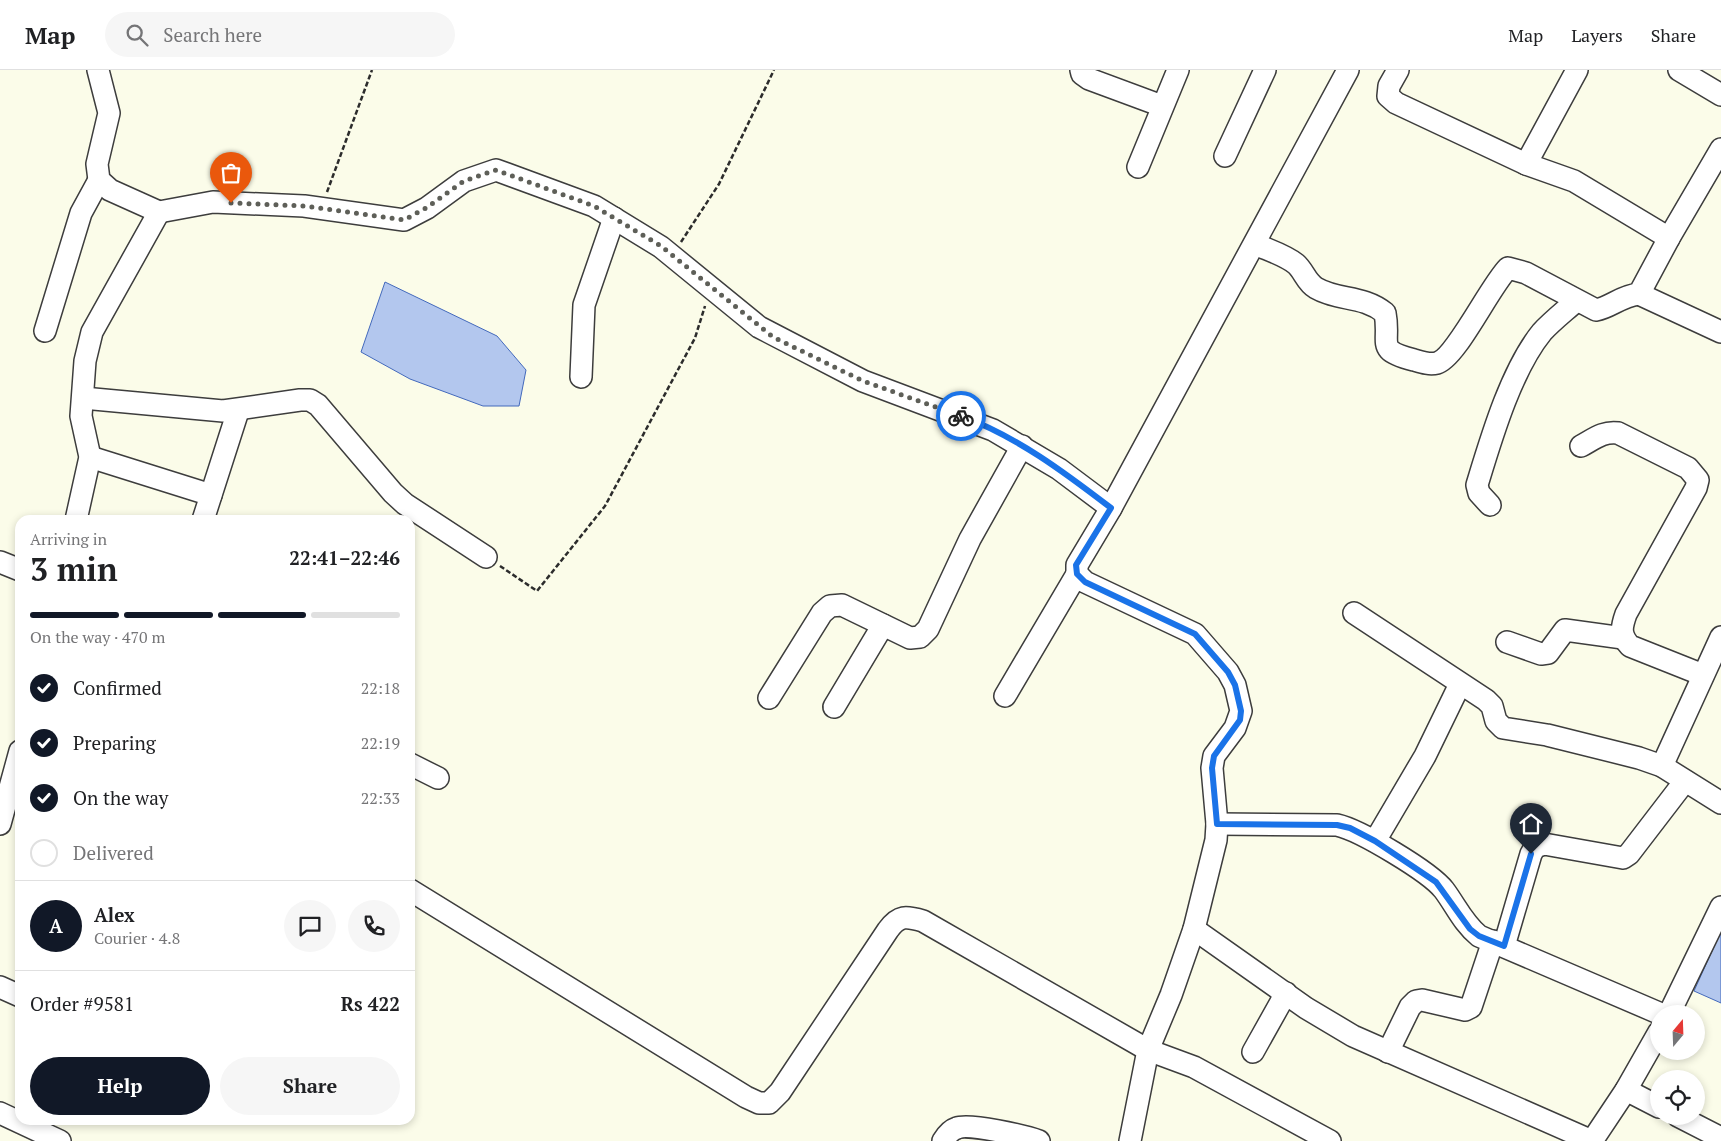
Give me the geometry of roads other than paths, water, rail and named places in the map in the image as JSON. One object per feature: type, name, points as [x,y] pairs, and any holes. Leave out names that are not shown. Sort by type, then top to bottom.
[{"type":"street","points":[[45,330],[81,213],[98,180],[97,164],[108,113],[98,70]]},
{"type":"street","points":[[1081,70],[1082,74],[1089,80],[1162,106]]},
{"type":"street","points":[[1138,167],[1178,70]]},
{"type":"street","points":[[1225,156],[1265,70]]},
{"type":"street","points":[[1005,696],[1077,574],[1076,565],[1111,508],[1348,70]]},
{"type":"street","points":[[1398,70],[1389,86],[1388,96],[1396,103],[1526,164],[1574,181],[1668,238]]},
{"type":"street","points":[[1526,164],[1577,70]]},
{"type":"street","points":[[1679,70],[1721,95]]},
{"type":"street","points":[[1639,294],[1668,238],[1721,149]]},
{"type":"street","points":[[98,180],[110,190],[159,212],[213,202],[304,206],[320,210],[404,220],[426,208],[464,181],[496,170],[594,206],[672,255],[773,337],[863,381],[975,421],[1060,469],[1111,508]]},
{"type":"street","points":[[77,515],[90,457],[81,416],[85,361],[92,332],[159,212]]},
{"type":"street","points":[[581,378],[584,305],[614,218]]},
{"type":"street","points":[[1254,244],[1290,260],[1298,266],[1309,282],[1316,288],[1378,307],[1385,313],[1386,344],[1389,351],[1397,356],[1426,363],[1436,363],[1451,353],[1508,268],[1526,273],[1596,310],[1604,309],[1627,296],[1639,294],[1721,332]]},
{"type":"street","points":[[1490,505],[1479,493],[1477,485],[1494,429],[1516,378],[1538,338],[1576,301]]},
{"type":"street","points":[[82,398],[223,411],[238,411],[300,400],[310,400],[318,405],[392,493],[405,504],[486,557]]},
{"type":"street","points":[[205,515],[238,411]]},
{"type":"street","points":[[1581,446],[1601,434],[1618,433],[1688,468],[1698,480],[1692,496],[1626,614],[1622,627],[1623,638],[1630,646],[1703,675]]},
{"type":"street","points":[[769,698],[822,613],[830,606],[842,605],[910,638],[920,637],[928,629],[970,539],[1022,446]]},
{"type":"street","points":[[90,457],[211,495]]},
{"type":"street","points":[[0,562],[15,568]]},
{"type":"street","points":[[1077,574],[1085,582],[1195,634],[1232,679],[1241,711],[1235,728],[1214,756],[1212,768],[1217,824],[1194,929],[1171,995],[1148,1050],[1130,1141]]},
{"type":"street","points":[[1354,613],[1486,700],[1492,706],[1496,721],[1503,728],[1555,737],[1639,758],[1662,766],[1721,802]]},
{"type":"street","points":[[834,707],[883,625]]},
{"type":"street","points":[[1507,642],[1541,654],[1548,653],[1566,630],[1623,638]]},
{"type":"street","points":[[1662,766],[1721,637]]},
{"type":"street","points":[[1375,841],[1425,756],[1460,684]]},
{"type":"street","points":[[415,766],[438,778]]},
{"type":"street","points":[[0,824],[15,769]]},
{"type":"street","points":[[1388,1052],[1410,1007],[1416,1001],[1465,1010],[1471,1007],[1499,944],[1535,847],[1544,844],[1623,858],[1629,854],[1685,781]]},
{"type":"street","points":[[1217,824],[1337,825],[1350,828],[1375,841],[1436,882],[1470,929],[1499,944],[1650,1009]]},
{"type":"street","points":[[415,893],[746,1097],[759,1103],[769,1103],[780,1092],[888,930],[896,920],[907,916],[923,921],[1148,1050],[1194,1067],[1330,1141]]},
{"type":"street","points":[[1673,1005],[1721,907]]},
{"type":"street","points":[[1194,929],[1286,993],[1353,1036],[1592,1141],[1626,1090],[1650,1048]]},
{"type":"street","points":[[0,986],[15,994]]},
{"type":"street","points":[[1253,1052],[1286,993]]},
{"type":"street","points":[[1626,1090],[1650,1102]]},
{"type":"street","points":[[0,1113],[15,1120]]},
{"type":"street","points":[[26,1125],[60,1141]]},
{"type":"street","points":[[1696,1125],[1721,1138]]},
{"type":"street","points":[[943,1141],[958,1127],[1030,1140]]},
{"type":"water","points":[[385,282],[497,336],[526,370],[519,406],[483,406],[410,379],[361,352]]},
{"type":"water","points":[[1721,931],[1721,1003],[1694,991]]}]
